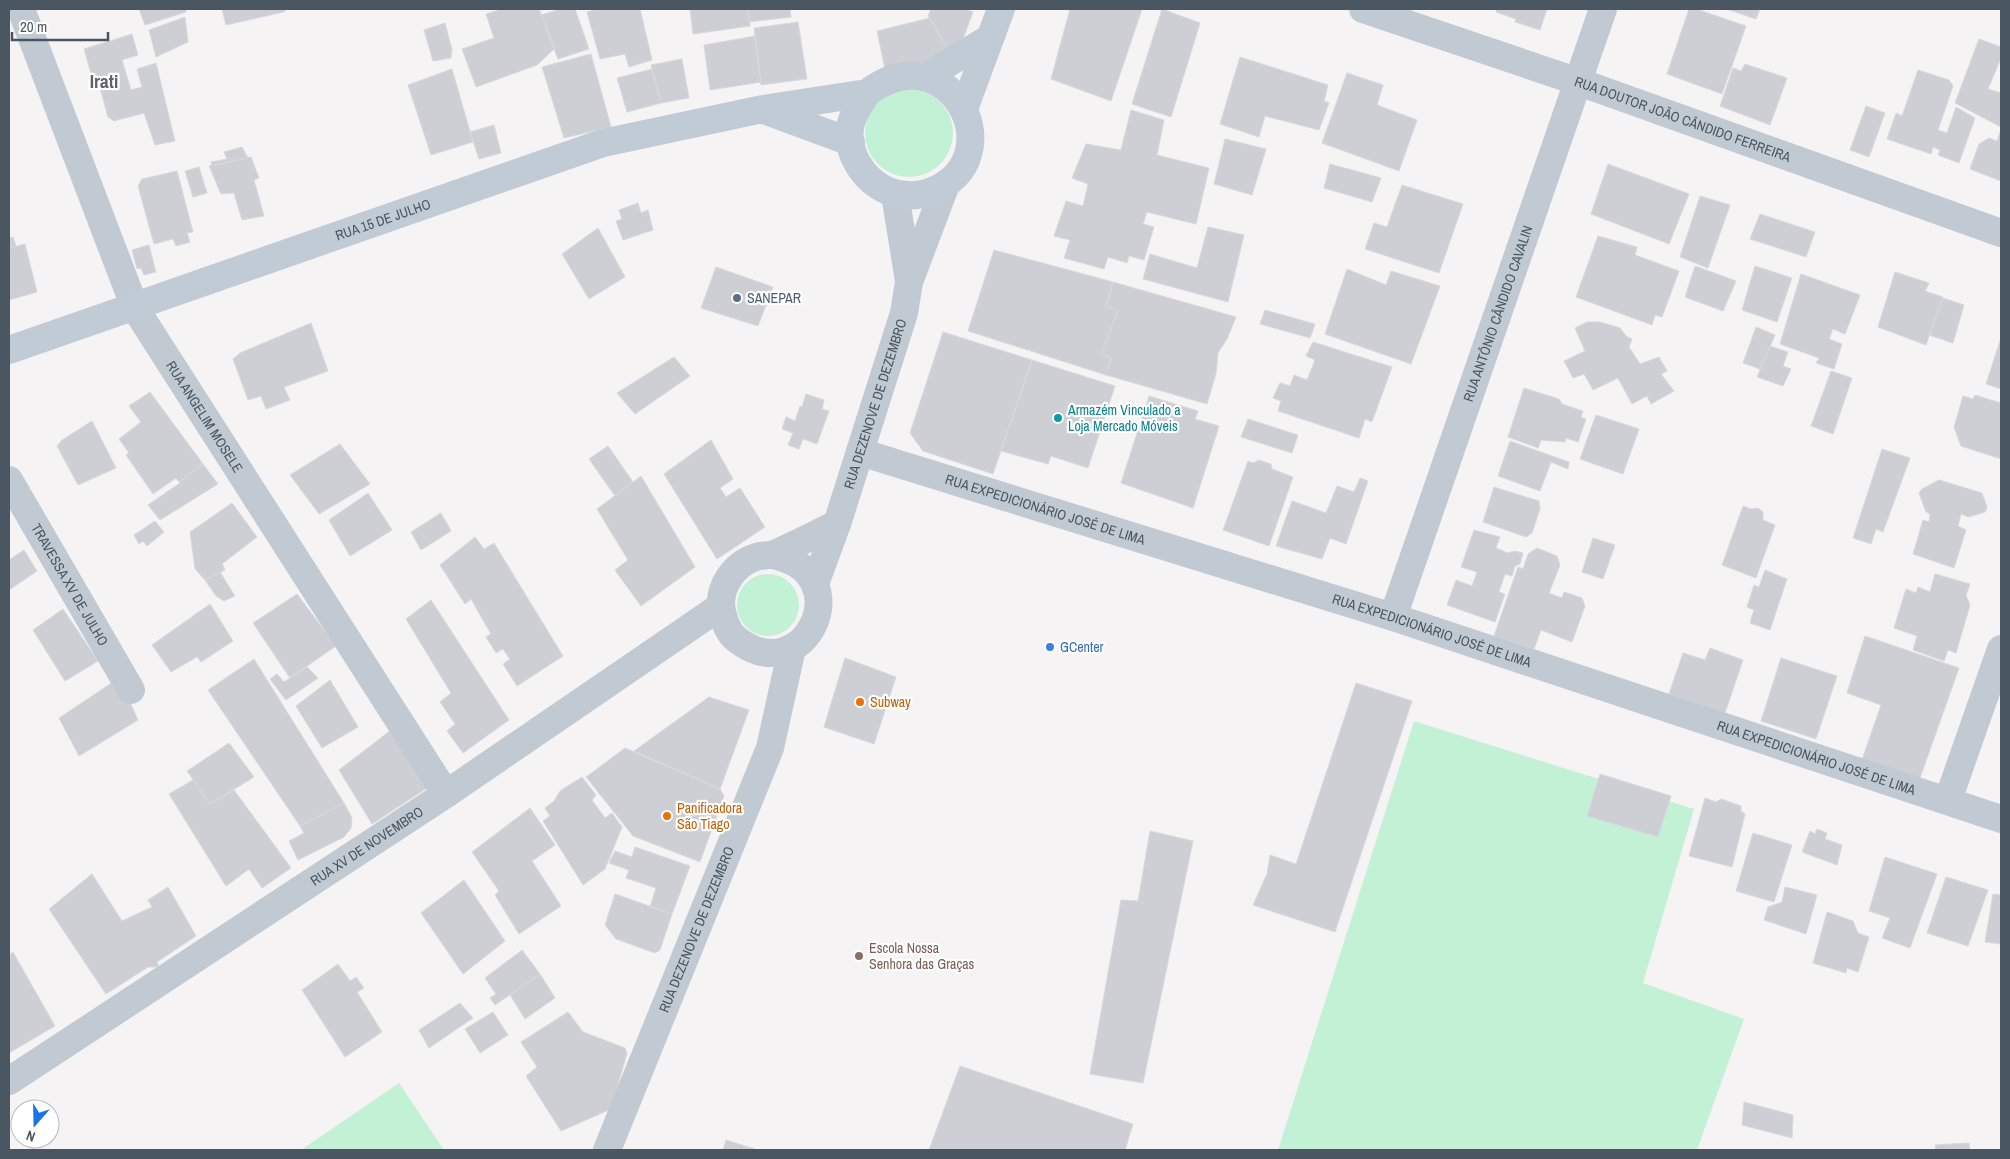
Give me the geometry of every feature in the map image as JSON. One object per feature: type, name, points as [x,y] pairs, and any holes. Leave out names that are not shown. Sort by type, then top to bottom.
[{"type":"main road","points":[[964,108],[1001,9]]},
{"type":"main road","points":[[925,77],[990,38]]},
{"type":"main road","points":[[925,77],[948,89],[964,108],[970,124],[968,149],[959,172],[946,184],[931,192],[913,196],[895,194],[879,187],[865,175],[855,160],[851,142],[851,125],[857,108],[868,93],[880,84],[894,78],[925,77]]},
{"type":"main road","name":"RUA 15 DE JULHO","points":[[9,350],[135,308],[603,143],[763,109],[868,93]]},
{"type":"main road","points":[[763,109],[851,142]]},
{"type":"street","name":"RUA ANGELIM MOSELE","points":[[21,9],[135,308],[446,794]]},
{"type":"street","name":"RUA DOUTOR JOÃO CÂNDIDO FERREIRA","points":[[1363,9],[1579,82],[2001,233]]},
{"type":"street","name":"RUA ANTÔNIO CÂNDIDO CAVALIN","points":[[1393,617],[1603,9]]},
{"type":"street","name":"RUA DEZENOVE DE DEZEMBRO","points":[[815,584],[904,314],[909,282],[946,184]]},
{"type":"street","name":"RUA DEZENOVE DE DEZEMBRO","points":[[895,194],[909,282]]},
{"type":"street","name":"RUA EXPEDICIONÁRIO JOSÉ DE LIMA","points":[[860,452],[1393,617],[2001,819]]},
{"type":"street","name":"TRAVESSA XV DE JULHO","points":[[9,480],[131,690]]},
{"type":"street","points":[[772,555],[836,524]]},
{"type":"street","points":[[772,555],[785,557],[798,563],[808,572],[815,584],[819,599],[816,621],[804,640],[792,648],[776,652],[760,652],[745,646],[733,636],[725,622],[721,606],[723,590],[730,575],[742,564],[756,557],[772,555]]},
{"type":"street","name":"RUA XV DE NOVEMBRO","points":[[9,1081],[446,794],[721,606]]},
{"type":"street","name":"RUA DEZENOVE DE DEZEMBRO","points":[[607,1150],[770,748],[792,648]]},
{"type":"street","points":[[1948,800],[2001,650]]},
{"type":"green space","points":[[900,89],[918,89],[934,96],[946,108],[953,124],[953,142],[946,158],[934,170],[918,177],[900,177],[884,170],[872,158],[865,142],[865,124],[872,108],[884,96]]},
{"type":"green space","points":[[768,574],[780,576],[790,583],[797,593],[799,605],[797,617],[790,627],[780,634],[768,636],[756,634],[746,627],[739,617],[737,605],[739,593],[746,583],[756,576]]},
{"type":"green space","points":[[1414,721],[1694,809],[1643,983],[1744,1019],[1697,1150],[1278,1150]]},
{"type":"green space","points":[[399,1083],[444,1150],[301,1150]]},
{"type":"building","points":[[139,9],[186,9],[186,12],[145,25]]},
{"type":"building","points":[[222,9],[286,9],[284,12],[226,25]]},
{"type":"building","points":[[502,9],[539,9],[555,48],[537,65],[476,87],[462,49],[494,38],[486,14]]},
{"type":"building","points":[[561,9],[575,9],[589,49],[558,59],[541,15]]},
{"type":"building","points":[[598,9],[640,9],[652,60],[629,67],[625,54],[600,59],[587,12]]},
{"type":"building","points":[[690,9],[748,9],[750,26],[693,34]]},
{"type":"building","points":[[748,9],[790,9],[791,17],[749,22]]},
{"type":"building","points":[[931,9],[965,9],[973,12],[963,39],[952,56],[928,16]]},
{"type":"building","points":[[1070,9],[1142,9],[1111,101],[1051,79]]},
{"type":"building","points":[[1162,9],[1200,23],[1171,117],[1132,104]]},
{"type":"building","points":[[1497,9],[1547,9],[1540,30],[1515,22],[1516,19],[1496,12]]},
{"type":"building","points":[[1689,9],[1696,9],[1746,26],[1722,94],[1667,74]]},
{"type":"building","points":[[1726,9],[1760,9],[1756,19]]},
{"type":"building","points":[[185,17],[188,42],[156,57],[149,30]]},
{"type":"building","points":[[930,18],[952,56],[947,61],[885,69],[877,31]]},
{"type":"building","points":[[798,22],[807,79],[761,85],[754,28]]},
{"type":"building","points":[[445,23],[452,50],[451,58],[433,61],[424,30]]},
{"type":"building","points":[[132,34],[138,55],[122,60],[131,90],[142,87],[137,69],[156,63],[175,141],[155,145],[144,113],[114,121],[108,117],[98,80],[93,81],[84,49]]},
{"type":"building","points":[[755,36],[761,82],[710,90],[704,45]]},
{"type":"building","points":[[1979,39],[2001,47],[2001,58],[1988,89],[2001,93],[2001,127],[1955,103]]},
{"type":"building","points":[[591,54],[611,127],[564,138],[542,67]]},
{"type":"building","points":[[1240,57],[1328,85],[1324,101],[1329,103],[1319,130],[1265,116],[1259,137],[1220,124]]},
{"type":"building","points":[[682,59],[689,98],[661,103],[651,65]]},
{"type":"building","points":[[1745,64],[1787,78],[1770,125],[1720,106],[1733,68],[1741,71]]},
{"type":"building","points":[[452,69],[473,142],[431,155],[408,85]]},
{"type":"building","points":[[652,69],[661,103],[627,112],[617,78]]},
{"type":"building","points":[[1918,70],[1949,80],[1953,86],[1938,130],[1947,133],[1956,107],[1975,118],[1959,163],[1938,155],[1940,150],[1933,147],[1931,154],[1887,139],[1896,113],[1902,116]]},
{"type":"building","points":[[1347,73],[1383,85],[1377,105],[1417,120],[1399,171],[1322,143]]},
{"type":"building","points":[[1866,106],[1885,113],[1869,157],[1850,150]]},
{"type":"building","points":[[1131,110],[1164,120],[1157,155],[1209,168],[1196,224],[1147,212],[1143,224],[1154,227],[1144,260],[1129,256],[1127,263],[1108,257],[1104,269],[1064,258],[1070,240],[1054,236],[1066,201],[1083,206],[1088,184],[1072,178],[1086,144],[1121,150]]},
{"type":"building","points":[[494,125],[501,153],[479,159],[470,132]]},
{"type":"building","points":[[2001,129],[2001,181],[1970,169],[1979,144],[1989,138],[1997,141]]},
{"type":"building","points":[[1225,139],[1266,149],[1252,195],[1214,184]]},
{"type":"building","points":[[242,147],[248,158],[212,166],[211,162],[227,159],[224,152]]},
{"type":"building","points":[[251,157],[259,178],[254,180],[264,216],[242,220],[234,193],[221,194],[209,166]]},
{"type":"building","points":[[1330,164],[1381,178],[1372,202],[1324,188]]},
{"type":"building","points":[[1608,164],[1689,194],[1669,244],[1591,214]]},
{"type":"building","points":[[199,167],[207,193],[193,197],[185,171]]},
{"type":"building","points":[[177,171],[193,232],[187,233],[190,242],[176,246],[173,239],[154,244],[138,186],[142,179]]},
{"type":"building","points":[[1402,185],[1463,204],[1439,273],[1365,249],[1374,223],[1387,227]]},
{"type":"building","points":[[1700,196],[1730,205],[1708,268],[1680,257]]},
{"type":"building","points":[[638,203],[641,213],[648,210],[653,230],[623,240],[616,221],[622,219],[619,210]]},
{"type":"building","points":[[1760,214],[1815,232],[1806,257],[1750,239]]},
{"type":"building","points":[[1208,227],[1244,235],[1228,302],[1143,279],[1150,254],[1197,268]]},
{"type":"building","points":[[598,228],[625,277],[589,299],[562,254]]},
{"type":"building","points":[[1598,236],[1637,247],[1635,255],[1679,271],[1662,317],[1655,315],[1652,325],[1576,297]]},
{"type":"building","points":[[13,237],[16,246],[9,248],[9,238]]},
{"type":"building","points":[[25,244],[37,292],[9,300],[9,248]]},
{"type":"building","points":[[149,245],[156,272],[144,275],[141,268],[137,269],[132,250]]},
{"type":"building","points":[[994,250],[1113,282],[1106,306],[1118,311],[1101,354],[1111,358],[1106,375],[968,331]]},
{"type":"building","points":[[1695,266],[1736,281],[1723,311],[1685,297]]},
{"type":"building","points":[[1755,266],[1792,278],[1777,322],[1742,310]]},
{"type":"building","name":"SANEPAR","points":[[716,267],[773,287],[758,326],[701,308]]},
{"type":"building","points":[[1347,269],[1386,285],[1391,271],[1440,286],[1411,364],[1325,334]]},
{"type":"building","points":[[1895,272],[1929,283],[1925,291],[1943,297],[1926,345],[1878,327]]},
{"type":"building","points":[[1801,274],[1860,295],[1845,334],[1833,329],[1829,339],[1842,344],[1834,369],[1816,363],[1819,358],[1780,344]]},
{"type":"building","points":[[1113,282],[1236,317],[1227,339],[1218,353],[1216,374],[1207,404],[1106,375],[1111,358],[1101,354],[1118,311],[1106,306]]},
{"type":"building","points":[[1943,298],[1964,305],[1953,343],[1929,335]]},
{"type":"building","points":[[1265,310],[1315,324],[1310,338],[1260,324]]},
{"type":"building","points":[[1587,322],[1600,322],[1620,328],[1626,336],[1632,339],[1629,347],[1640,364],[1659,357],[1667,371],[1661,374],[1674,391],[1651,404],[1647,396],[1632,404],[1618,378],[1593,390],[1584,374],[1573,378],[1564,361],[1585,351],[1575,328]]},
{"type":"building","points":[[311,323],[328,371],[284,387],[290,400],[266,409],[261,396],[248,400],[233,359],[240,353]]},
{"type":"building","points":[[1756,327],[1775,335],[1760,369],[1743,363]]},
{"type":"building","points":[[943,332],[1032,360],[993,474],[923,451],[910,433]]},
{"type":"building","points":[[2001,338],[2001,389],[1986,384]]},
{"type":"building","points":[[1313,342],[1392,367],[1372,422],[1365,419],[1359,438],[1278,411],[1281,401],[1273,398],[1280,383],[1290,386],[1294,375],[1307,380],[1315,360],[1306,356]]},
{"type":"building","points":[[1770,346],[1788,352],[1783,366],[1791,369],[1783,386],[1757,377]]},
{"type":"building","points":[[674,357],[690,376],[635,414],[617,393]]},
{"type":"building","name":"Armazém Vinculado a Loja Mercado Móveis","points":[[1032,360],[1115,386],[1088,468],[1051,456],[1048,464],[1001,451]]},
{"type":"building","points":[[1831,371],[1852,378],[1833,434],[1811,426]]},
{"type":"building","points":[[1524,388],[1559,399],[1562,404],[1583,411],[1581,417],[1586,419],[1578,442],[1566,438],[1565,442],[1541,440],[1538,448],[1508,437]]},
{"type":"building","points":[[150,392],[203,464],[179,482],[176,478],[153,494],[126,455],[129,453],[119,439],[141,422],[129,406]]},
{"type":"building","points":[[806,394],[824,400],[822,409],[829,411],[817,444],[803,439],[799,449],[788,445],[793,433],[782,429],[786,417],[795,421]]},
{"type":"building","points":[[1975,395],[2001,403],[2001,459],[1961,446],[1954,427],[1963,396],[1973,399]]},
{"type":"building","points":[[1149,396],[1198,411],[1195,419],[1219,426],[1193,508],[1121,483]]},
{"type":"building","points":[[1596,415],[1639,429],[1623,474],[1580,459]]},
{"type":"building","points":[[1248,419],[1298,435],[1292,453],[1241,437]]},
{"type":"building","points":[[92,421],[116,468],[78,485],[57,446],[62,440]]},
{"type":"building","points":[[711,440],[733,479],[720,488],[726,497],[740,488],[765,527],[717,559],[664,474]]},
{"type":"building","points":[[1510,441],[1569,462],[1568,469],[1551,462],[1540,491],[1498,476]]},
{"type":"building","points":[[340,444],[370,484],[319,514],[290,475]]},
{"type":"building","points":[[608,446],[633,482],[615,496],[589,459]]},
{"type":"building","points":[[1882,449],[1910,458],[1883,532],[1876,529],[1871,544],[1853,538]]},
{"type":"building","points":[[1259,460],[1271,464],[1272,469],[1293,477],[1269,546],[1223,530],[1248,461],[1253,463]]},
{"type":"building","points":[[203,464],[218,484],[160,520],[148,505]]},
{"type":"building","points":[[641,476],[695,567],[641,606],[615,570],[628,560],[597,509]]},
{"type":"building","points":[[1360,478],[1368,481],[1346,544],[1330,538],[1322,559],[1276,546],[1292,501],[1326,513],[1337,486],[1354,492]]},
{"type":"building","points":[[1939,480],[1982,493],[1987,507],[1985,512],[1969,517],[1961,514],[1958,526],[1966,530],[1954,568],[1913,554],[1923,520],[1929,522],[1930,514],[1926,512],[1919,493],[1922,489]]},
{"type":"building","points":[[1494,487],[1539,501],[1540,509],[1532,533],[1526,537],[1483,522]]},
{"type":"building","points":[[368,493],[392,530],[350,556],[329,520]]},
{"type":"building","points":[[232,503],[257,537],[222,564],[225,570],[205,580],[195,569],[190,532]]},
{"type":"building","points":[[1743,506],[1751,509],[1758,508],[1763,512],[1763,520],[1775,525],[1756,578],[1722,565]]},
{"type":"building","points":[[441,513],[451,531],[421,550],[411,532]]},
{"type":"building","points":[[155,521],[164,532],[147,546],[143,541],[139,544],[134,535]]},
{"type":"building","points":[[1474,530],[1500,537],[1496,548],[1508,553],[1515,551],[1523,553],[1520,564],[1515,566],[1512,576],[1505,574],[1499,592],[1505,594],[1495,622],[1447,605],[1456,580],[1472,586],[1477,572],[1461,567]]},
{"type":"building","points":[[475,537],[484,549],[494,543],[563,656],[517,686],[503,664],[510,659],[503,649],[496,653],[486,637],[491,634],[471,599],[465,604],[440,565]]},
{"type":"building","points":[[1593,538],[1615,545],[1603,579],[1582,572]]},
{"type":"building","points":[[1537,548],[1557,556],[1560,565],[1549,593],[1562,598],[1564,592],[1582,598],[1585,606],[1572,642],[1541,630],[1534,649],[1494,636],[1518,567],[1523,569],[1528,554]]},
{"type":"building","points":[[24,550],[37,571],[9,590],[9,560]]},
{"type":"building","points":[[1765,570],[1787,579],[1770,630],[1750,623],[1754,610],[1747,607],[1754,585],[1759,587]]},
{"type":"building","points":[[220,572],[235,596],[224,601],[216,596],[205,580]]},
{"type":"building","points":[[1935,574],[1970,584],[1966,595],[1970,605],[1956,653],[1948,650],[1944,661],[1913,650],[1917,636],[1894,628],[1906,589],[1916,593],[1918,587],[1930,592]]},
{"type":"building","points":[[297,594],[336,646],[290,678],[253,623]]},
{"type":"building","points":[[431,600],[509,720],[463,753],[447,731],[455,724],[440,702],[451,693],[406,619]]},
{"type":"building","points":[[210,604],[233,641],[201,662],[197,657],[171,672],[152,645]]},
{"type":"building","points":[[63,609],[98,661],[65,681],[33,630]]},
{"type":"building","points":[[1865,636],[1959,668],[1920,778],[1862,760],[1881,705],[1847,693]]},
{"type":"building","points":[[1710,648],[1743,660],[1725,713],[1669,694],[1683,653],[1705,660]]},
{"type":"building","name":"Subway","points":[[845,658],[896,677],[874,744],[824,727]]},
{"type":"building","points":[[1781,658],[1837,676],[1816,739],[1761,721]]},
{"type":"building","points":[[254,659],[344,803],[300,826],[208,690]]},
{"type":"building","points":[[307,667],[318,678],[286,700],[270,679],[277,674],[284,682]]},
{"type":"building","points":[[119,678],[138,720],[79,756],[59,718]]},
{"type":"building","points":[[330,680],[358,727],[322,748],[296,706]]},
{"type":"building","points":[[1356,683],[1412,701],[1335,932],[1253,905],[1267,874],[1270,855],[1296,864]]},
{"type":"building","points":[[709,697],[749,710],[720,789],[634,751]]},
{"type":"building","points":[[391,730],[430,786],[372,824],[339,770]]},
{"type":"building","points":[[229,743],[254,777],[210,804],[187,771]]},
{"type":"building","name":"Panificadora São Tiago","points":[[625,748],[720,789],[724,796],[700,862],[633,836],[586,777]]},
{"type":"building","points":[[1600,774],[1671,796],[1658,837],[1587,816]]},
{"type":"building","points":[[582,777],[596,795],[592,800],[605,818],[612,813],[622,827],[605,869],[583,885],[543,821],[550,816],[545,808],[554,801],[560,791]]},
{"type":"building","points":[[193,780],[210,804],[234,790],[291,868],[262,888],[249,869],[226,886],[169,794]]},
{"type":"building","points":[[1705,798],[1716,802],[1721,799],[1741,806],[1741,811],[1745,814],[1732,867],[1689,856]]},
{"type":"building","points":[[344,803],[352,818],[351,828],[344,837],[298,860],[289,841],[304,833],[300,826]]},
{"type":"building","points":[[530,808],[555,845],[532,861],[561,906],[519,934],[495,895],[499,891],[472,852]]},
{"type":"building","points":[[1817,829],[1827,833],[1825,839],[1842,845],[1837,865],[1802,852],[1810,831],[1815,834]]},
{"type":"building","points":[[1150,831],[1193,841],[1143,1083],[1090,1074],[1121,900],[1138,901]]},
{"type":"building","points":[[1753,833],[1792,845],[1774,902],[1736,891]]},
{"type":"building","points":[[635,847],[690,866],[672,914],[650,907],[656,888],[626,878],[629,870],[609,863],[615,851],[632,857]]},
{"type":"building","points":[[1885,857],[1937,874],[1910,948],[1882,938],[1890,918],[1869,911]]},
{"type":"building","points":[[92,874],[122,921],[152,907],[148,900],[168,887],[196,936],[157,962],[159,967],[148,967],[106,994],[49,909]]},
{"type":"building","points":[[1946,877],[1988,890],[1968,946],[1927,933]]},
{"type":"building","points":[[464,880],[505,941],[463,974],[421,913]]},
{"type":"building","points":[[1785,887],[1817,895],[1806,934],[1764,920],[1768,907],[1782,902]]},
{"type":"building","points":[[615,894],[672,914],[660,950],[655,953],[616,939],[605,925]]},
{"type":"building","points":[[1993,894],[2001,895],[2001,944],[1985,942]]},
{"type":"building","points":[[1827,912],[1853,921],[1858,933],[1869,937],[1858,972],[1847,968],[1846,973],[1813,963]]},
{"type":"building","points":[[522,950],[540,974],[495,1005],[490,998],[496,994],[485,978]]},
{"type":"building","points":[[13,952],[55,1026],[9,1053],[9,955]]},
{"type":"building","points":[[338,964],[350,981],[356,977],[364,988],[357,992],[382,1032],[345,1057],[302,990]]},
{"type":"building","points":[[540,974],[555,998],[525,1019],[510,995]]},
{"type":"building","points":[[460,1003],[473,1018],[429,1048],[419,1030]]},
{"type":"building","points":[[493,1012],[508,1035],[480,1053],[465,1029]]},
{"type":"building","points":[[568,1012],[583,1032],[625,1048],[627,1053],[611,1109],[561,1131],[526,1076],[537,1067],[521,1042]]},
{"type":"building","points":[[960,1066],[1133,1124],[1125,1150],[929,1150]]},
{"type":"building","points":[[1744,1102],[1793,1115],[1792,1138],[1742,1125]]},
{"type":"building","points":[[726,1140],[758,1150],[723,1150]]},
{"type":"building","points":[[1969,1143],[1970,1150],[1936,1150],[1935,1145]]},
{"type":"place","name":"SANEPAR","points":[[737,298]]},
{"type":"place","name":"Armazém Vinculado a Loja Mercado Móveis","points":[[1058,418]]},
{"type":"place","name":"GCenter","points":[[1050,647]]},
{"type":"place","name":"Subway","points":[[860,702]]},
{"type":"place","name":"Panificadora São Tiago","points":[[667,816]]},
{"type":"place","name":"Escola Nossa Senhora das Graças","points":[[859,956]]},
{"type":"district","name":"Irati","points":[[104,81]]}]
